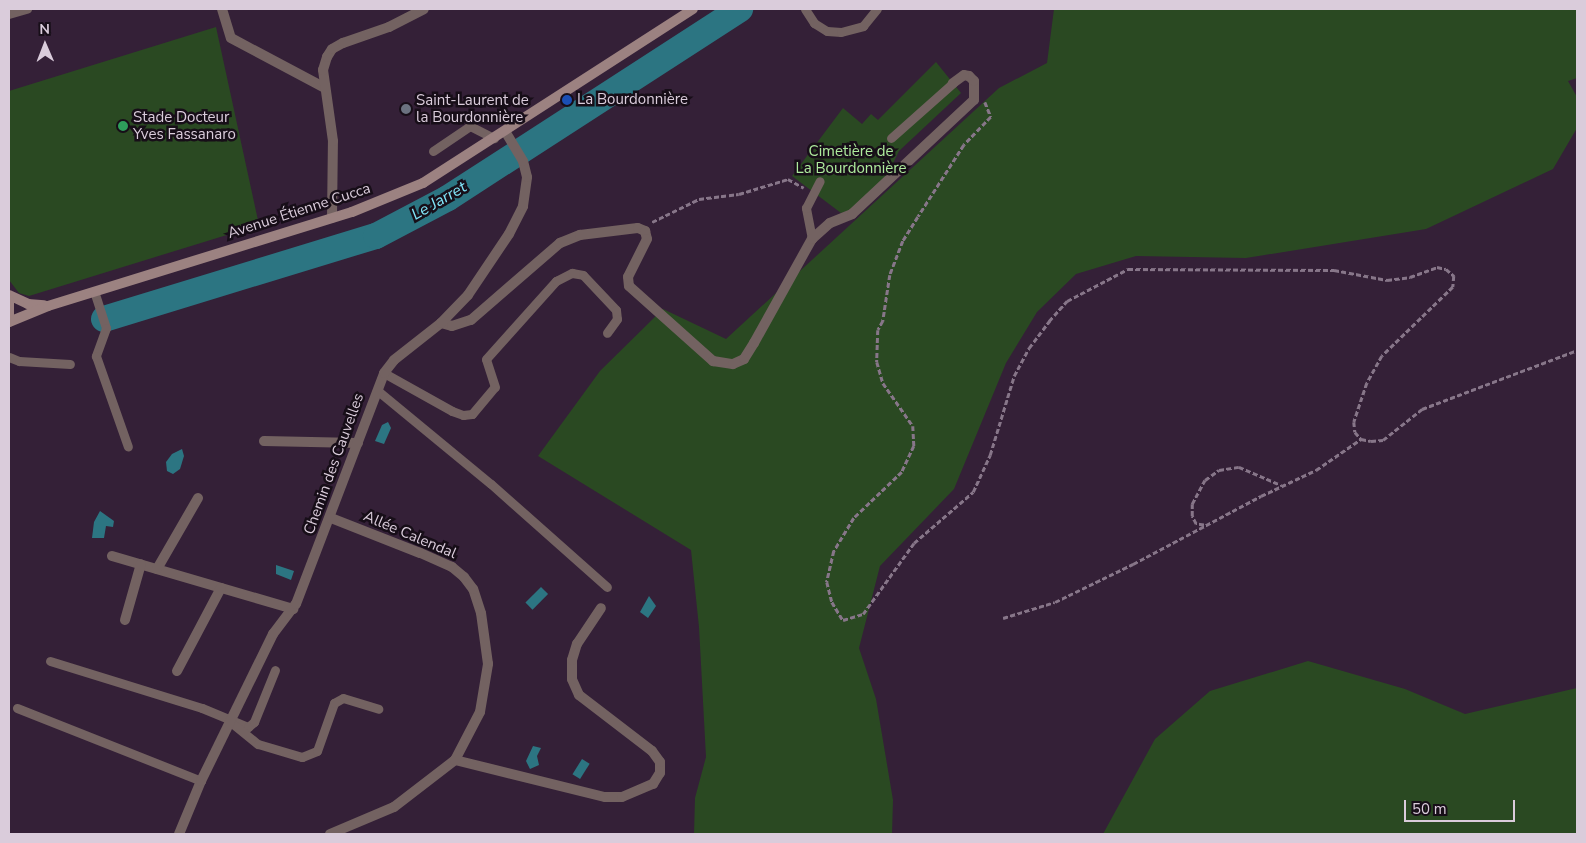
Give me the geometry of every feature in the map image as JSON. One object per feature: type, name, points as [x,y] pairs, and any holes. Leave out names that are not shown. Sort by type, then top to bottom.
[{"type":"main road","name":"Avenue Étienne Cucca","points":[[9,322],[48,306],[94,291],[332,218],[423,183],[693,9]]},
{"type":"main road","points":[[9,295],[28,304],[48,306]]},
{"type":"main road","points":[[9,300],[9,322]]},
{"type":"street","points":[[9,14],[28,9]]},
{"type":"street","points":[[222,9],[231,38],[325,88]]},
{"type":"street","points":[[332,218],[333,141],[330,103],[325,88],[323,70],[332,49],[388,27],[424,9]]},
{"type":"street","points":[[441,323],[452,326],[470,320],[560,243],[580,235],[638,228],[645,230],[647,239],[628,277],[629,286],[713,361],[724,364],[744,359],[812,239],[830,223],[852,214],[974,100],[974,81],[969,76],[964,75],[954,83]]},
{"type":"street","name":"Chemin des Cauvelles","points":[[179,834],[201,781],[273,634],[292,609],[331,518],[384,373],[418,339],[441,323],[468,295],[516,220],[526,190],[523,160],[505,131]]},
{"type":"street","points":[[264,441],[358,443]]},
{"type":"street","points":[[158,569],[198,498]]},
{"type":"street","name":"Allée Calendal","points":[[330,834],[394,807],[455,760],[480,712],[488,664],[486,636],[473,589],[452,567],[331,518]]},
{"type":"street","points":[[112,556],[292,609]]},
{"type":"street","points":[[125,620],[141,564]]},
{"type":"street","points":[[177,671],[221,588]]},
{"type":"street","points":[[455,760],[605,798],[622,797],[653,784],[660,773],[660,762],[652,751],[579,695],[572,679],[572,660],[577,644],[601,608]]},
{"type":"lane","points":[[805,9],[814,24],[827,31],[841,32],[863,26],[876,9]]},
{"type":"lane","points":[[891,138],[954,83]]},
{"type":"lane","points":[[432,151],[470,126],[494,138]]},
{"type":"lane","points":[[812,239],[806,208],[820,181]]},
{"type":"lane","points":[[384,373],[452,411],[463,415],[472,414],[494,387],[486,359],[556,281],[572,273],[583,275],[616,310],[617,319],[608,333]]},
{"type":"lane","points":[[94,291],[106,328],[96,356],[128,447]]},
{"type":"lane","points":[[9,356],[19,361],[70,364]]},
{"type":"lane","points":[[378,390],[491,484],[607,587]]},
{"type":"lane","points":[[50,661],[202,708],[248,727],[254,722],[275,670]]},
{"type":"lane","points":[[230,721],[258,744],[302,757],[317,751],[334,704],[343,698],[378,709]]},
{"type":"lane","points":[[17,708],[201,781]]},
{"type":"path","points":[[975,92],[989,106],[991,117],[964,145],[903,240],[890,276],[883,321],[878,330],[877,362],[883,383],[912,426],[914,446],[902,472],[854,518],[834,551],[827,582],[832,602],[843,620],[863,614],[914,543],[973,492],[990,455],[1014,376],[1029,348],[1049,321],[1067,301],[1128,269],[1334,270],[1387,280],[1410,277],[1437,267],[1446,269],[1454,276],[1453,287],[1382,356],[1367,383],[1354,422],[1355,432],[1361,439]]},
{"type":"path","points":[[645,230],[651,222],[700,199],[739,194],[788,178],[807,190]]},
{"type":"path","points":[[1003,618],[1055,602],[1316,470],[1361,439],[1383,440],[1422,410],[1577,350]]},
{"type":"path","points":[[1204,525],[1196,524],[1192,516],[1192,504],[1205,480],[1218,470],[1239,467],[1283,486]]},
{"type":"green space","points":[[1054,9],[1577,9],[1577,78],[1568,81],[1577,97],[1577,128],[1553,169],[1426,229],[1246,258],[1136,256],[1076,274],[1037,312],[1006,363],[954,489],[880,566],[859,648],[876,699],[893,800],[892,834],[694,834],[695,798],[706,757],[699,627],[691,550],[538,456],[600,371],[663,309],[726,339],[999,88],[1047,63]]},
{"type":"green space","name":"Stade Docteur Yves Fassanaro","points":[[216,27],[259,225],[29,296],[19,293],[9,280],[9,91]]},
{"type":"green space","name":"Cimetière de La Bourdonnière","points":[[936,62],[961,93],[899,151],[888,174],[849,211],[841,213],[792,176],[843,108],[862,124],[871,114],[878,120]]},
{"type":"green space","points":[[1308,661],[1405,689],[1465,714],[1577,688],[1577,834],[1103,834],[1155,739],[1210,691]]},
{"type":"shaded area","points":[[388,422],[391,428],[384,444],[375,441],[382,425]]},
{"type":"shaded area","points":[[182,449],[184,456],[180,469],[173,474],[167,471],[166,462],[172,454]]},
{"type":"shaded area","points":[[100,511],[114,521],[113,527],[106,526],[104,538],[92,538],[94,522]]},
{"type":"shaded area","points":[[276,565],[294,571],[291,580],[276,574]]},
{"type":"shaded area","points":[[541,587],[548,594],[533,610],[525,603]]},
{"type":"shaded area","points":[[649,596],[656,606],[648,618],[640,612]]},
{"type":"shaded area","points":[[533,746],[541,748],[537,756],[539,765],[530,769],[526,761]]},
{"type":"shaded area","points":[[582,759],[590,764],[580,779],[572,774]]},
{"type":"waterway","name":"Le Jarret","points":[[104,319],[376,236],[448,198],[740,9]]},
{"type":"place","name":"La Bourdonnière","points":[[567,100]]},
{"type":"place","name":"Saint-Laurent de la Bourdonnière","points":[[406,109]]},
{"type":"place","name":"Stade Docteur Yves Fassanaro","points":[[123,126]]}]
